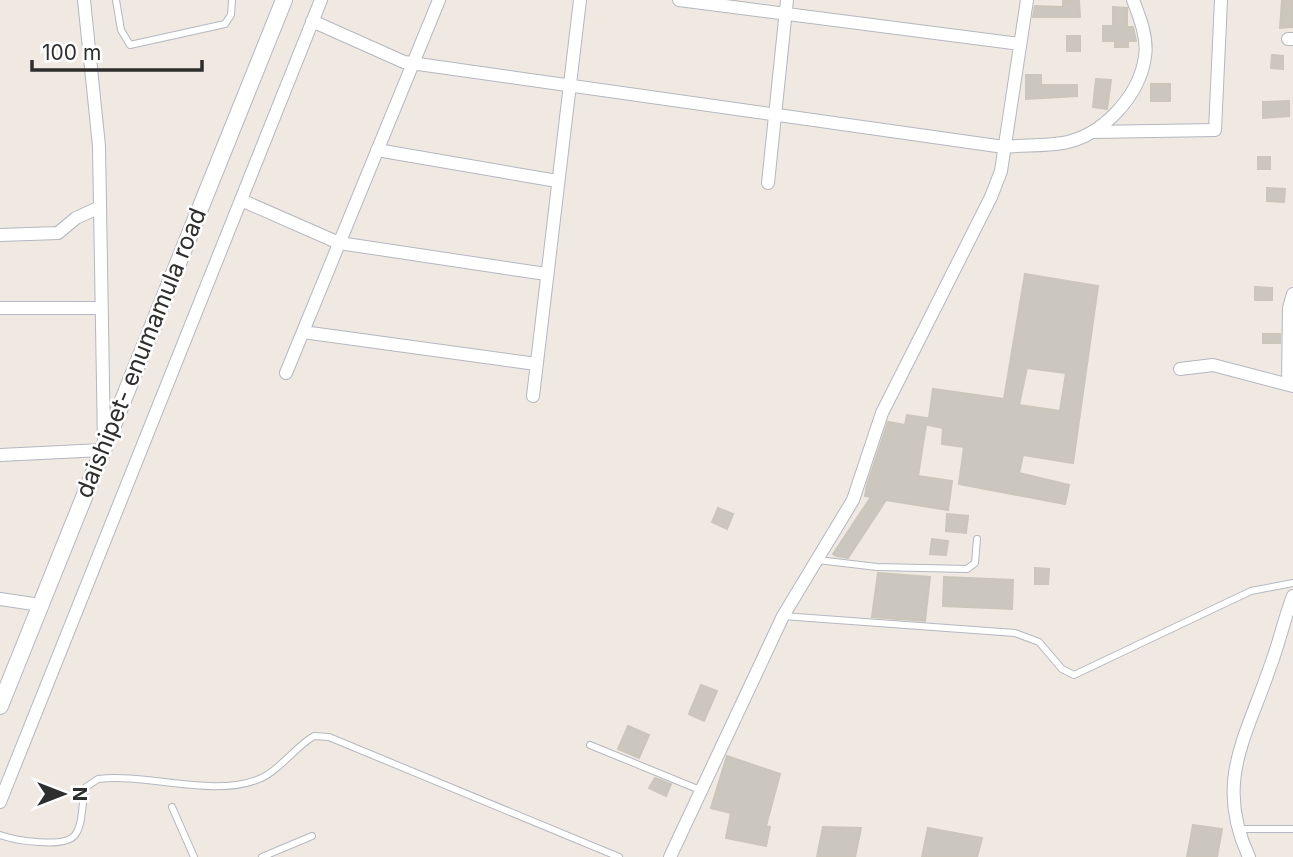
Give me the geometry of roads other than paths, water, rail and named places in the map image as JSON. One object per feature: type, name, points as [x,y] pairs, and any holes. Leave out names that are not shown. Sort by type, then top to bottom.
[{"type":"street","points":[[0,455],[103,447],[99,146],[84,0]]},
{"type":"street","name":"daishipet- enumamula road","points":[[0,706],[284,0]]},
{"type":"street","points":[[0,802],[321,0]]},
{"type":"street","points":[[286,373],[439,0]]},
{"type":"street","points":[[533,396],[580,0]]},
{"type":"street","points":[[679,0],[786,6],[1020,44]]},
{"type":"street","points":[[670,857],[783,616],[858,488],[882,413],[991,197],[1001,171],[1027,0]]},
{"type":"street","points":[[312,22],[387,55],[413,63],[1004,147],[1064,143],[1092,132],[1117,114],[1141,70],[1145,56],[1143,31],[1133,0]]},
{"type":"street","points":[[1092,132],[1215,130],[1220,0]]},
{"type":"street","points":[[768,183],[786,6]]},
{"type":"street","points":[[377,150],[557,181]]},
{"type":"street","points":[[241,201],[339,243],[546,274]]},
{"type":"street","points":[[0,235],[58,233],[76,218],[100,207]]},
{"type":"street","points":[[1180,369],[1213,365],[1290,385],[1289,308],[1293,294]]},
{"type":"street","points":[[0,308],[102,307]]},
{"type":"street","points":[[303,332],[536,364]]},
{"type":"street","points":[[1249,857],[1236,829],[1233,782],[1239,746],[1270,668],[1293,596]]},
{"type":"street","points":[[0,599],[40,605]]},
{"type":"lane","points":[[116,0],[121,30],[130,45],[225,24],[231,15],[232,0]]},
{"type":"lane","points":[[818,560],[877,567],[967,569],[975,563],[977,539]]},
{"type":"lane","points":[[783,616],[1015,633],[1039,642],[1062,669],[1074,675],[1251,591],[1293,583]]},
{"type":"lane","points":[[0,835],[20,841],[50,842],[70,839],[77,832],[86,787],[98,779],[228,785],[250,782],[263,778],[314,736],[329,737],[620,857]]},
{"type":"lane","points":[[590,745],[700,790]]},
{"type":"lane","points":[[172,807],[194,857]]},
{"type":"lane","points":[[1236,829],[1293,828]]},
{"type":"lane","points":[[262,857],[312,836]]}]
